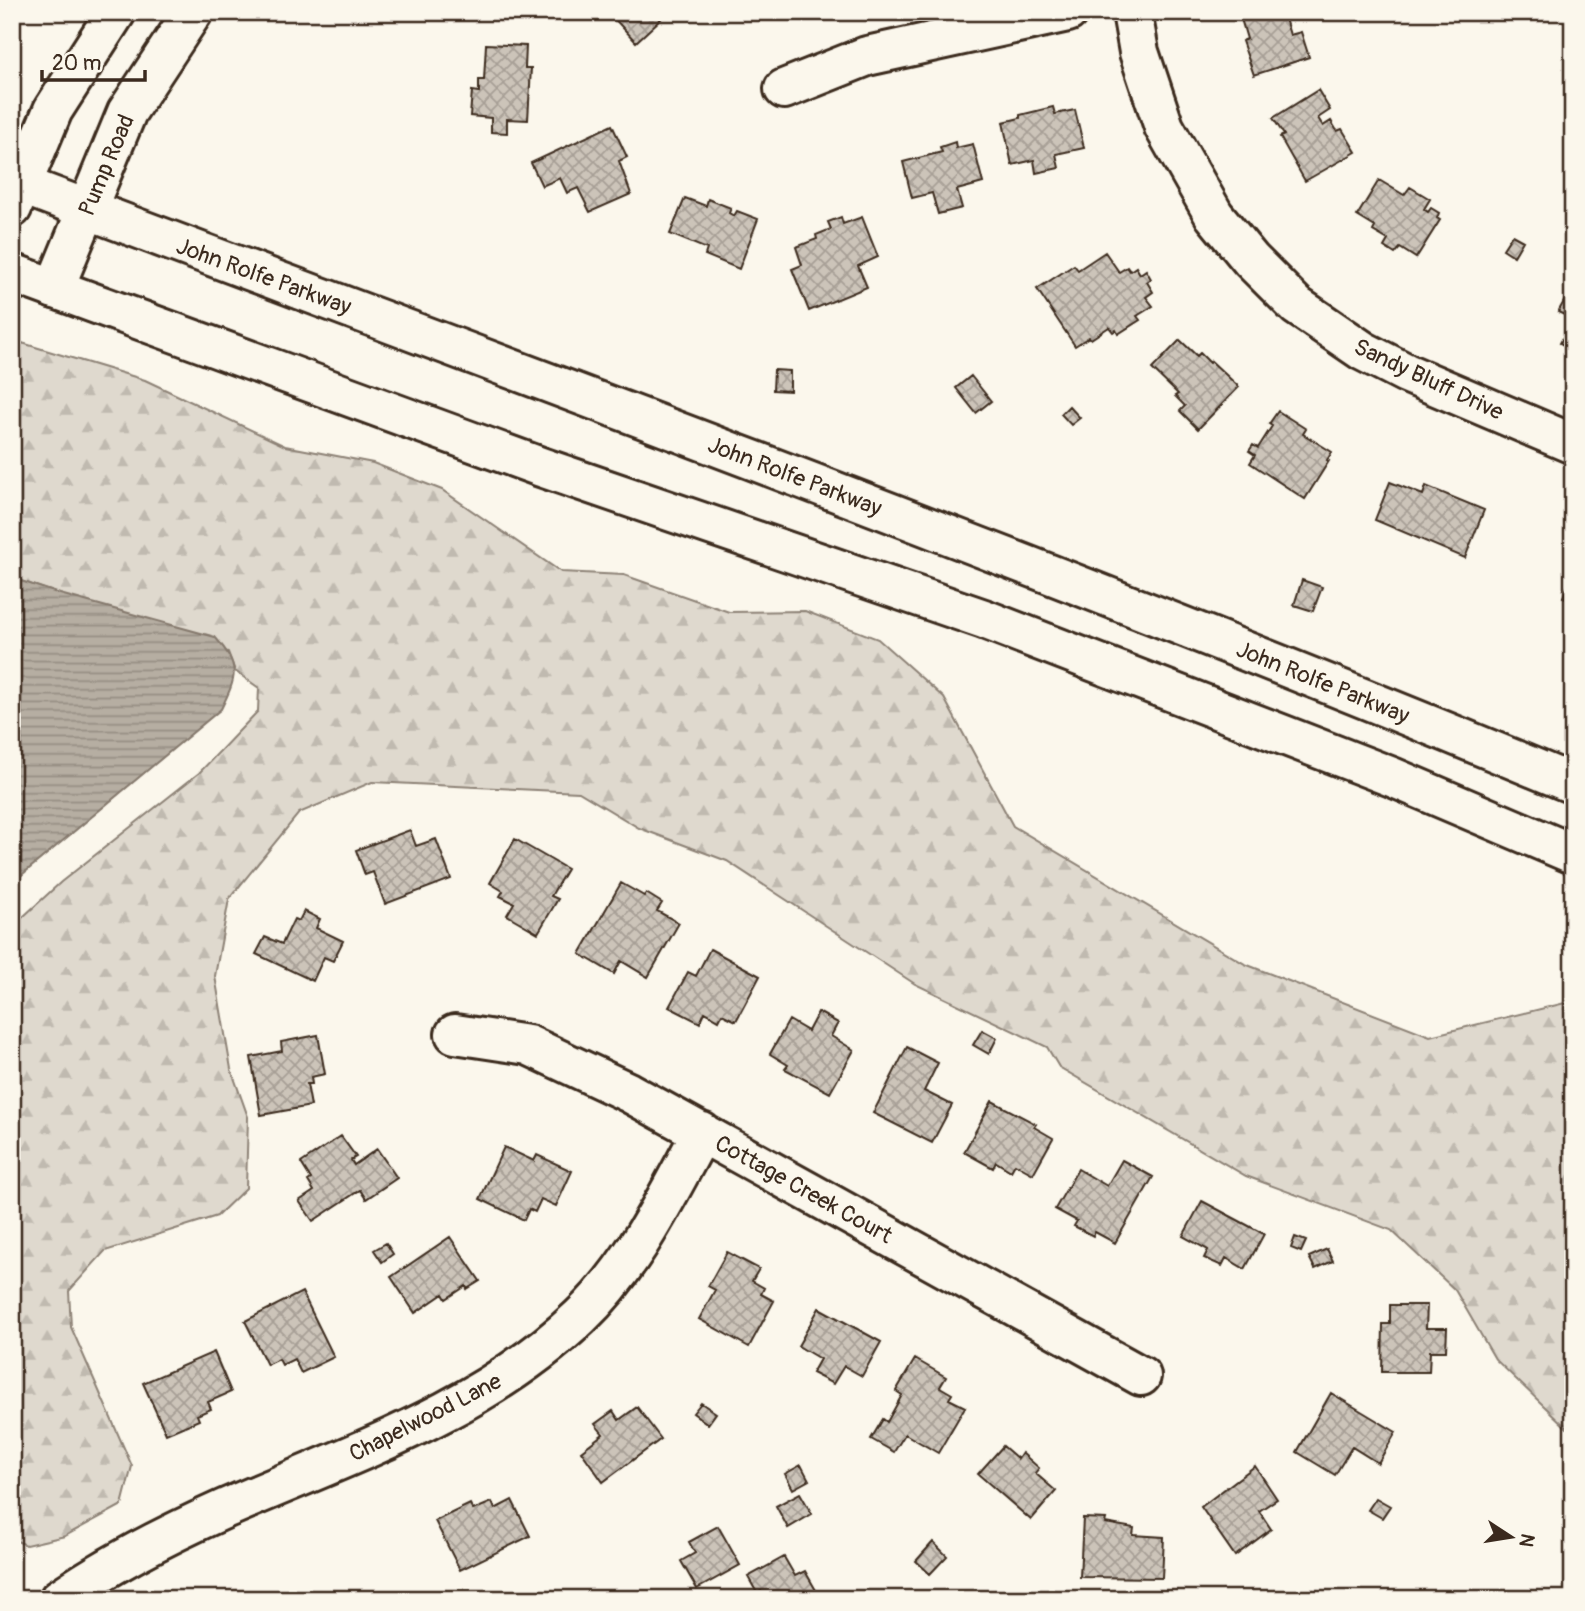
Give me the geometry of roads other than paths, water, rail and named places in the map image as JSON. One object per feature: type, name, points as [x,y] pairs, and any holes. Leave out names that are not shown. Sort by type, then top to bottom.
[{"type":"main road","points":[[16,191],[53,110],[116,12]]},
{"type":"main road","name":"Pump Road","points":[[54,289],[127,112],[193,12]]},
{"type":"main road","points":[[784,89],[867,56],[1068,12]]},
{"type":"main road","name":"Sandy Bluff Drive","points":[[1132,12],[1139,52],[1170,138],[1214,215],[1251,260],[1297,306],[1363,351],[1406,373],[1573,444]]},
{"type":"main road","name":"John Rolfe Parkway","points":[[16,191],[88,209],[474,353],[1104,595],[1573,784]]},
{"type":"main road","points":[[12,273],[541,467],[984,619],[1392,777],[1573,854]]},
{"type":"main road","name":"Cottage Creek Court","points":[[456,1034],[528,1045],[628,1091],[1141,1376]]},
{"type":"main road","name":"Chapelwood Lane","points":[[59,1599],[157,1542],[221,1511],[379,1445],[456,1407],[540,1352],[581,1316],[621,1270],[646,1234],[702,1132]]}]
